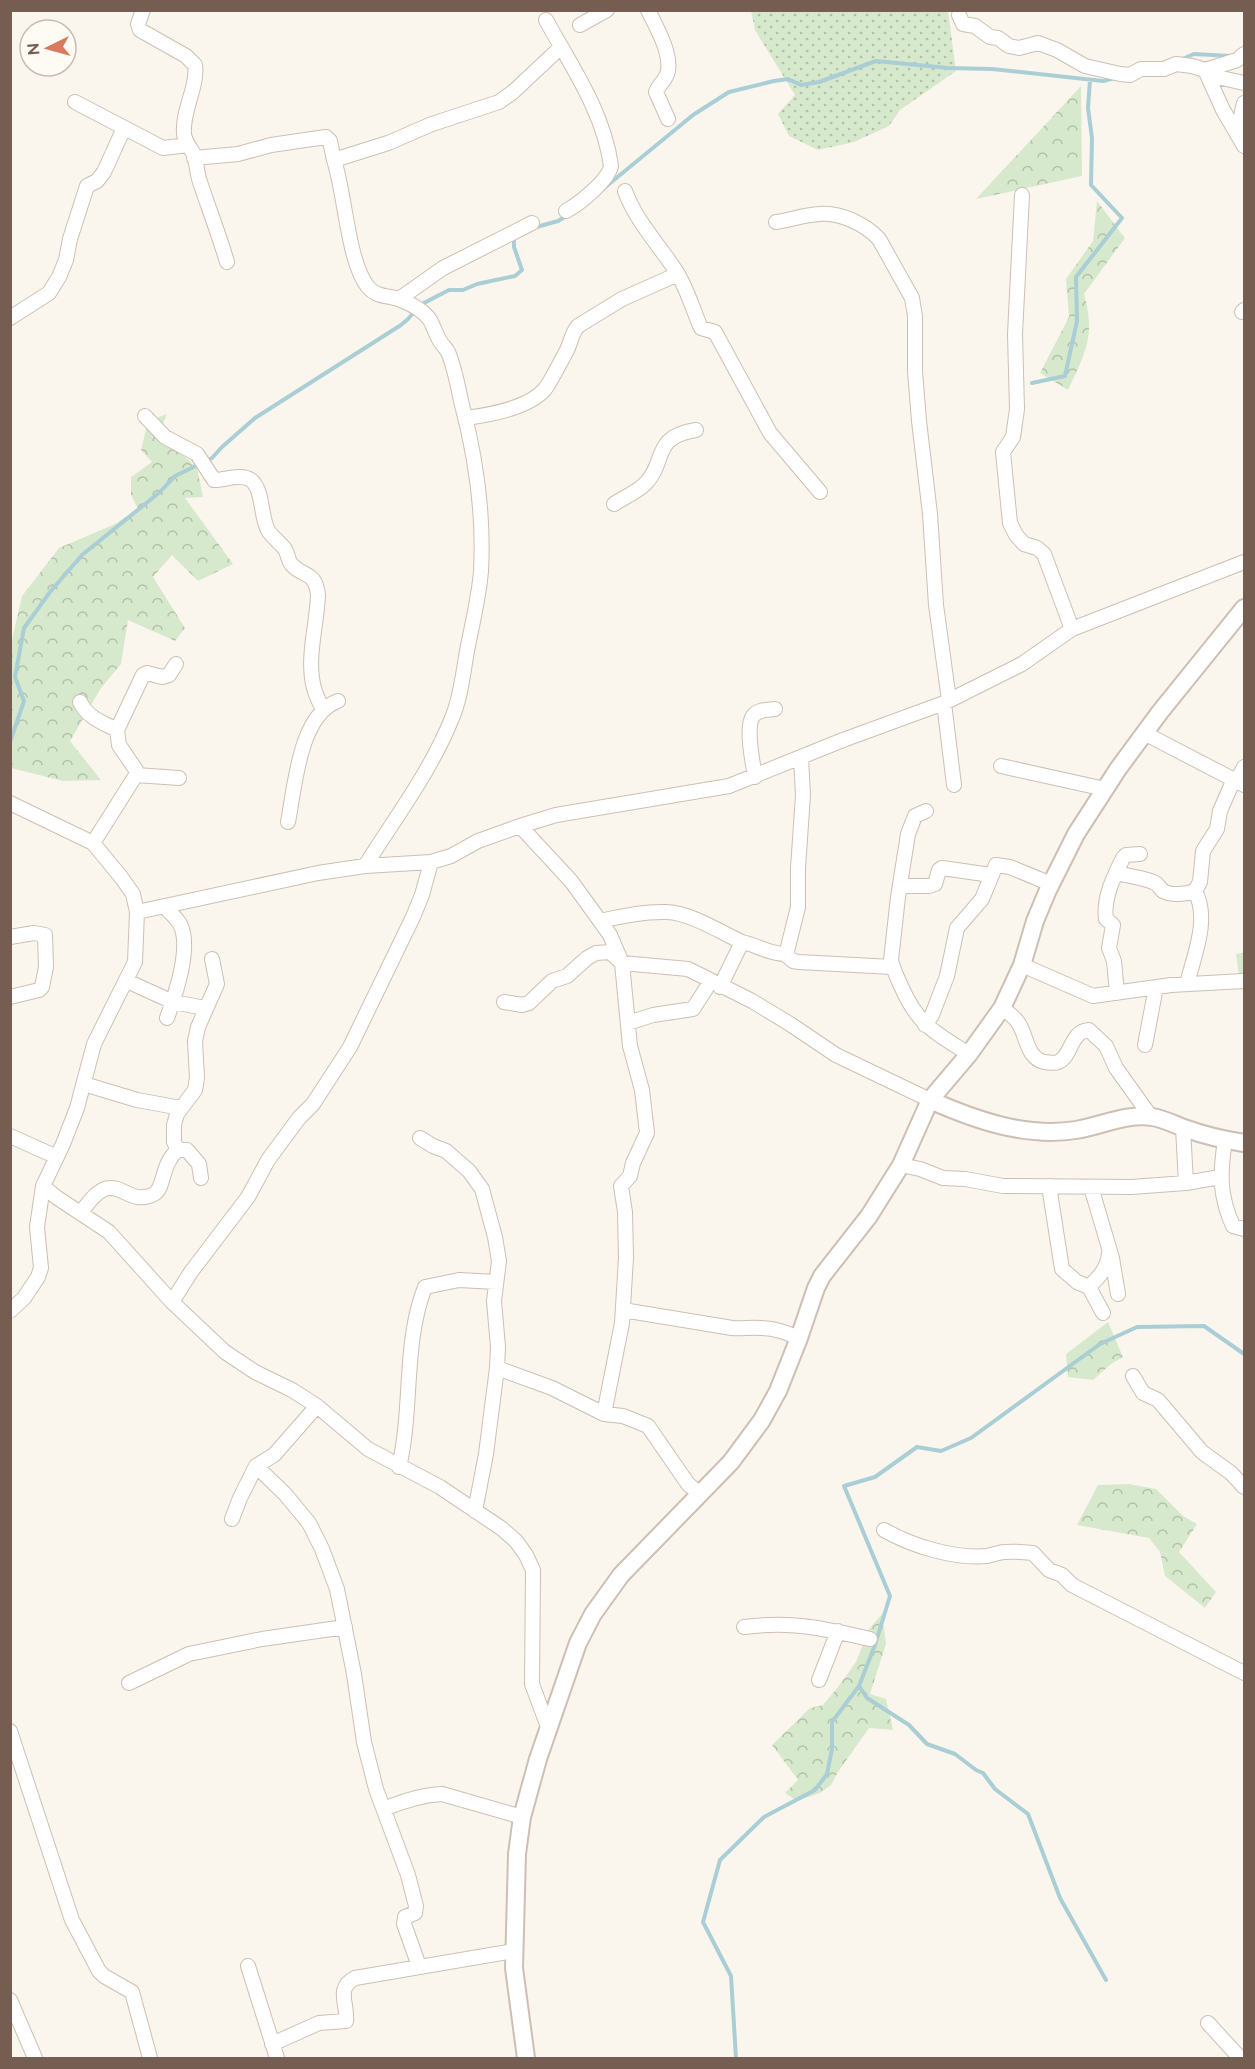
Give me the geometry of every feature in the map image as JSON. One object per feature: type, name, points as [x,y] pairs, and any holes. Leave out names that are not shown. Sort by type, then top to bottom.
[{"type":"street","points":[[143,10],[138,24],[140,30],[186,56],[195,66],[184,125],[188,145],[227,262]]},
{"type":"street","points":[[580,25],[607,10]]},
{"type":"street","points":[[648,10],[662,42],[668,63],[669,72],[656,92],[668,119]]},
{"type":"street","points":[[959,15],[963,24],[975,26],[990,37],[998,38],[1009,46],[1019,48],[1038,43],[1057,50],[1085,66],[1130,75],[1141,69],[1164,69],[1176,64],[1192,66],[1245,83]]},
{"type":"street","points":[[546,20],[573,67],[599,121],[611,166],[605,178],[586,197],[566,211]]},
{"type":"street","points":[[334,160],[388,143],[432,124],[499,102],[513,92],[561,46]]},
{"type":"street","points":[[1207,72],[1237,60],[1245,54]]},
{"type":"street","points":[[1207,72],[1223,110],[1245,146]]},
{"type":"street","points":[[75,102],[164,148],[188,145]]},
{"type":"street","points":[[1237,133],[1245,104]]},
{"type":"street","points":[[10,318],[49,293],[59,277],[87,186],[97,181],[104,171],[124,128]]},
{"type":"street","points":[[194,158],[238,154],[271,145],[326,137],[330,141],[340,178],[345,213],[364,281],[372,292],[399,299],[416,308],[430,321],[448,352],[466,418],[474,460],[481,552],[480,574],[457,702],[452,718],[430,764],[365,866]]},
{"type":"street","points":[[625,191],[628,201],[643,225],[678,274],[701,328],[715,332],[770,434],[820,492]]},
{"type":"street","points":[[1022,195],[1015,334],[1017,409],[1013,437],[1003,452],[1006,500],[1010,523],[1016,535],[1024,543],[1038,548],[1044,554],[1072,629]]},
{"type":"street","points":[[776,222],[820,213],[858,223],[879,239],[912,298],[915,316],[915,371],[919,421],[930,514],[936,605],[954,785]]},
{"type":"street","points":[[399,299],[443,268],[532,223]]},
{"type":"street","points":[[466,418],[503,411],[541,392],[566,351],[573,332],[582,324],[621,298],[678,274]]},
{"type":"street","points":[[145,416],[165,437],[197,454],[214,480],[241,477],[253,482],[267,530],[285,549],[293,566],[308,574],[313,580],[318,595],[312,681],[323,710]]},
{"type":"street","points":[[614,504],[648,481],[658,456],[672,438],[682,432],[696,430]]},
{"type":"street","points":[[137,912],[318,873],[365,866],[431,862],[451,856],[478,841],[556,815],[729,786],[843,740],[947,702],[1022,664],[1072,629],[1245,562]]},
{"type":"street","points":[[526,2058],[513,1951],[517,1854],[522,1817],[537,1759],[578,1644],[593,1614],[621,1575],[731,1462],[762,1420],[778,1391],[822,1276],[869,1216],[901,1166],[930,1100],[969,1054],[1002,1008],[1022,965],[1035,921],[1076,834],[1144,734],[1245,608]]},
{"type":"street","points":[[93,843],[136,774],[136,770],[119,745],[117,730],[143,675],[147,673],[162,677],[169,675],[176,664]]},
{"type":"street","points":[[288,822],[311,725],[323,710],[338,701]]},
{"type":"street","points":[[80,702],[85,711],[94,718],[117,730]]},
{"type":"street","points":[[755,777],[750,741],[751,723],[754,715],[760,711],[776,709]]},
{"type":"street","points":[[1144,734],[1238,782]]},
{"type":"street","points":[[785,954],[798,907],[803,795],[801,758]]},
{"type":"street","points":[[1001,766],[1105,789]]},
{"type":"street","points":[[1116,873],[1152,881],[1162,890],[1170,893],[1182,894],[1195,891],[1200,882],[1203,851],[1216,829],[1220,811],[1245,767]]},
{"type":"street","points":[[136,774],[179,778]]},
{"type":"street","points":[[10,803],[93,843],[122,877],[133,894],[137,912],[135,962],[94,1044],[84,1084],[63,1144],[43,1186],[37,1227],[41,1268],[38,1277],[24,1298],[10,1311]]},
{"type":"street","points":[[926,811],[915,816],[910,824],[892,951],[892,967],[911,1007],[925,1025],[969,1054]]},
{"type":"street","points":[[520,826],[571,882],[610,935],[622,963],[630,1046],[644,1099],[647,1133],[633,1163],[630,1176],[621,1188],[625,1212],[626,1258],[623,1310],[619,1343],[604,1414]]},
{"type":"street","points":[[1117,993],[1114,961],[1108,948],[1113,925],[1108,922],[1105,914],[1109,890],[1126,855],[1140,854]]},
{"type":"street","points":[[172,1302],[191,1272],[248,1197],[268,1160],[299,1118],[313,1104],[350,1047],[413,917],[431,862]]},
{"type":"street","points":[[925,1025],[932,1015],[947,976],[957,928],[982,899],[996,865],[1051,884]]},
{"type":"street","points":[[901,886],[935,884],[939,870],[942,868],[991,875]]},
{"type":"street","points":[[1187,984],[1202,917],[1200,899],[1195,891]]},
{"type":"street","points":[[164,906],[181,926],[183,935],[181,975],[167,1018]]},
{"type":"street","points":[[600,921],[668,912],[699,921],[759,949],[785,954],[799,962],[892,967]]},
{"type":"street","points":[[10,937],[34,933],[45,935],[46,962],[42,987],[39,990],[10,997]]},
{"type":"street","points":[[628,1023],[693,1009],[715,984],[742,942]]},
{"type":"street","points":[[504,1002],[522,1005],[529,1003],[552,981],[567,976],[596,953],[610,952],[622,963],[688,969],[752,1001],[836,1055],[959,1113],[1004,1126],[1056,1133],[1134,1117],[1151,1117],[1224,1140],[1245,1143]]},
{"type":"street","points":[[178,1150],[173,1134],[177,1113],[195,1090],[197,1078],[195,1041],[205,1008],[217,984],[212,959]]},
{"type":"street","points":[[1022,965],[1093,996],[1156,987],[1245,981]]},
{"type":"street","points":[[127,981],[172,1002],[205,1008]]},
{"type":"street","points":[[1145,1045],[1156,987]]},
{"type":"street","points":[[1002,1008],[1019,1023],[1032,1054],[1040,1060],[1059,1062],[1066,1056],[1069,1047],[1080,1033],[1089,1030],[1106,1046],[1116,1068],[1151,1117]]},
{"type":"street","points":[[84,1084],[137,1100],[181,1108]]},
{"type":"street","points":[[1183,1128],[1186,1183]]},
{"type":"street","points":[[10,1136],[57,1157]]},
{"type":"street","points":[[420,1138],[446,1151],[469,1171],[482,1189],[499,1262],[494,1301],[498,1347],[497,1368],[486,1454],[475,1511]]},
{"type":"street","points":[[1224,1140],[1220,1177],[1225,1208],[1233,1226],[1245,1229]]},
{"type":"street","points":[[81,1213],[98,1191],[108,1188],[139,1196],[152,1195],[159,1190],[170,1156],[178,1150],[187,1150],[199,1164],[201,1178]]},
{"type":"street","points":[[901,1166],[920,1169],[943,1178],[965,1179],[992,1185],[1090,1187],[1186,1183],[1220,1177]]},
{"type":"street","points":[[43,1186],[109,1232],[172,1302],[225,1352],[255,1372],[292,1390],[317,1406],[368,1449],[440,1487],[516,1541],[533,1570],[532,1684],[548,1726]]},
{"type":"street","points":[[1049,1186],[1062,1269],[1077,1282],[1089,1287],[1103,1313]]},
{"type":"street","points":[[1090,1187],[1109,1247],[1118,1294]]},
{"type":"street","points":[[1089,1287],[1107,1266],[1109,1247]]},
{"type":"street","points":[[399,1467],[408,1417],[415,1332],[425,1287],[459,1280],[496,1282]]},
{"type":"street","points":[[623,1310],[732,1328],[784,1331],[799,1338]]},
{"type":"street","points":[[497,1368],[552,1388],[604,1414],[623,1416],[648,1425],[688,1484],[700,1494]]},
{"type":"street","points":[[1133,1376],[1143,1393],[1158,1400],[1202,1452],[1232,1473],[1245,1486]]},
{"type":"street","points":[[232,1519],[256,1466],[274,1455],[317,1406]]},
{"type":"street","points":[[256,1466],[285,1494],[309,1523],[322,1549],[337,1589],[364,1743],[376,1789],[394,1843],[408,1875],[416,1906],[415,1913],[405,1917],[404,1924],[418,1966]]},
{"type":"street","points":[[884,1530],[911,1544],[927,1546],[957,1556],[988,1556],[1006,1551],[1033,1553],[1049,1570],[1062,1575],[1071,1585],[1245,1673]]},
{"type":"street","points":[[744,1627],[766,1624],[816,1626],[870,1639]]},
{"type":"street","points":[[129,1683],[189,1654],[262,1639],[345,1627]]},
{"type":"street","points":[[819,1680],[838,1631]]},
{"type":"street","points":[[10,1731],[72,1920],[99,1971],[132,1992],[150,2058]]},
{"type":"street","points":[[384,1809],[430,1794],[442,1794],[522,1817]]},
{"type":"street","points":[[261,2058],[275,2052],[319,2023],[346,2021],[344,1989],[346,1983],[355,1978],[513,1951]]},
{"type":"street","points":[[248,1966],[275,2052]]},
{"type":"street","points":[[10,2000],[35,2058]]},
{"type":"street","points":[[1208,2024],[1240,2058]]},
{"type":"green space","points":[[751,11],[948,11],[956,71],[900,110],[889,126],[854,142],[818,150],[789,136],[778,114],[795,95],[755,30]]},
{"type":"green space","points":[[1081,86],[1082,176],[976,199]]},
{"type":"green space","points":[[1097,201],[1125,238],[1084,294],[1089,333],[1084,355],[1068,390],[1040,373],[1069,317],[1066,279],[1093,241]]},
{"type":"green space","points":[[167,414],[159,434],[197,468],[203,497],[185,498],[233,564],[198,581],[172,555],[153,577],[185,628],[175,641],[128,620],[121,664],[101,688],[70,741],[101,780],[63,781],[11,768],[11,644],[22,596],[59,548],[115,524],[138,509],[131,495],[131,477],[152,462],[141,450],[148,421]]},
{"type":"green space","points":[[1244,953],[1244,975],[1239,976],[1236,954]]},
{"type":"green space","points":[[1108,1322],[1123,1357],[1093,1380],[1068,1377],[1066,1354]]},
{"type":"green space","points":[[1129,1484],[1156,1489],[1183,1516],[1197,1524],[1179,1552],[1216,1592],[1205,1608],[1165,1576],[1160,1552],[1149,1538],[1077,1525],[1098,1485]]},
{"type":"green space","points":[[882,1614],[886,1644],[870,1694],[886,1699],[893,1730],[869,1728],[831,1785],[820,1793],[797,1801],[785,1793],[798,1780],[772,1745],[810,1708],[823,1705],[856,1662],[869,1629]]},
{"type":"waterway","points":[[1180,60],[1194,54],[1231,56]]},
{"type":"waterway","points":[[603,189],[693,115],[729,92],[774,81],[788,79],[801,85],[819,82],[876,61],[948,68],[992,69],[1103,81],[1115,78]]},
{"type":"waterway","points":[[1032,383],[1065,376],[1077,321],[1076,277],[1122,218],[1091,185],[1092,138],[1088,108],[1090,80]]},
{"type":"waterway","points":[[533,228],[558,221],[568,215]]},
{"type":"waterway","points":[[10,742],[24,701],[15,677],[24,628],[50,592],[82,555],[160,492],[175,476],[212,458],[255,418],[401,325],[420,305],[449,290],[463,290],[477,284],[515,276],[522,270],[514,247],[514,238]]},
{"type":"waterway","points":[[736,2058],[731,1976],[703,1922],[720,1860],[764,1817],[815,1790],[827,1774],[832,1749],[832,1722],[859,1686],[890,1596],[844,1486],[875,1477],[917,1447],[941,1451],[971,1438],[1100,1344],[1137,1327],[1204,1326],[1244,1354]]},
{"type":"waterway","points":[[859,1686],[867,1698],[909,1725],[927,1744],[955,1754],[983,1773],[995,1789],[1028,1814],[1060,1898],[1106,1980]]}]
